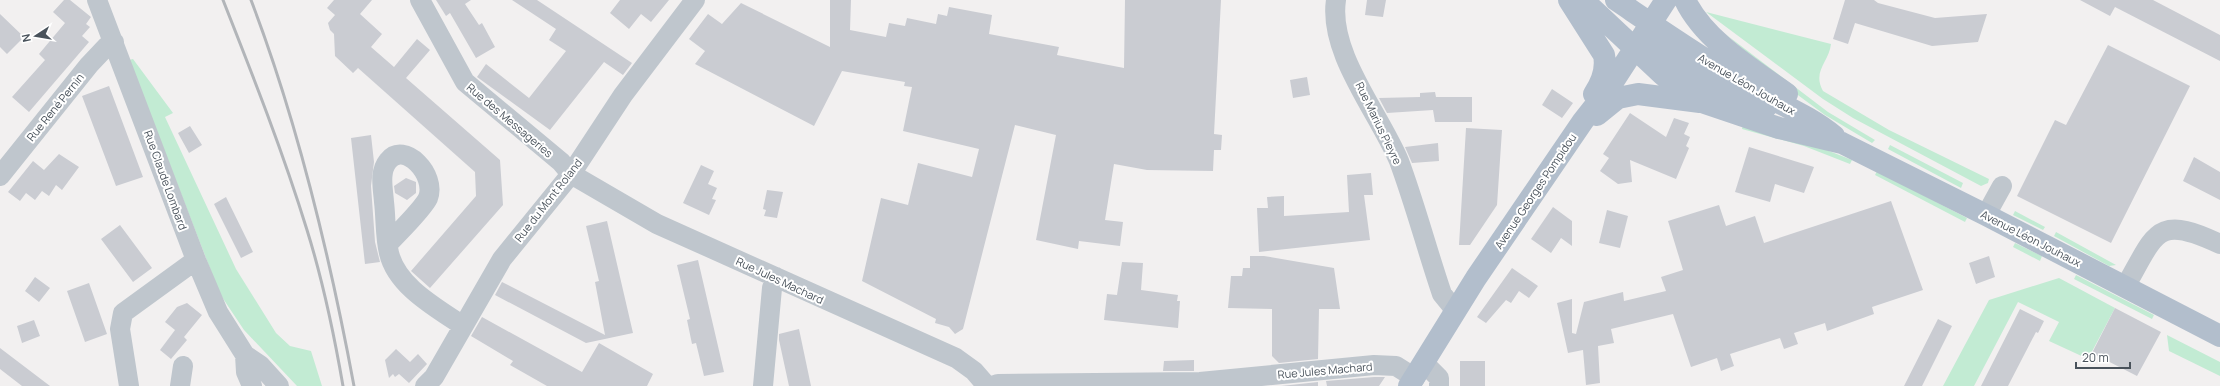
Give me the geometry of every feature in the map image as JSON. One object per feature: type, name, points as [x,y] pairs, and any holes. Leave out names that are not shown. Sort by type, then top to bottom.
[{"type":"main road","points":[[1569,0],[1599,44],[1606,63],[1602,80],[1588,105],[1583,121]]},
{"type":"main road","name":"Avenue Léon Jouhaux","points":[[1583,0],[1664,75],[1705,103],[1779,128],[1842,143],[1986,214],[2220,336]]},
{"type":"main road","name":"Avenue Léon Jouhaux","points":[[1616,0],[1693,53],[1823,127],[1842,143]]},
{"type":"main road","name":"Avenue Georges Pompidou","points":[[1416,376],[1456,310],[1583,121],[1609,88],[1666,0]]},
{"type":"main road","points":[[1685,0],[1692,14],[1707,32],[1757,73],[1811,111],[1823,127]]},
{"type":"main road","points":[[1635,48],[1652,49],[1704,82],[1795,122],[1823,127]]},
{"type":"main road","points":[[1583,121],[1595,116],[1618,98],[1638,94],[1705,103]]},
{"type":"street","name":"Rue Claude Lombard","points":[[97,0],[196,260],[218,312],[245,355],[260,365],[279,386]]},
{"type":"street","name":"Rue des Messageries","points":[[420,0],[464,82],[561,162],[571,174]]},
{"type":"street","name":"Rue du Mont Roland","points":[[425,386],[434,376],[502,259],[571,174],[623,95],[695,0]]},
{"type":"street","name":"Rue Marius Pieyre","points":[[1336,0],[1334,11],[1338,36],[1344,55],[1390,142],[1399,163],[1442,294],[1456,310]]},
{"type":"street","name":"Rue René Pernin","points":[[0,176],[89,65],[106,47],[114,42]]},
{"type":"street","name":"Rue Jules Machard","points":[[571,174],[657,224],[956,358],[974,371],[987,386]]},
{"type":"street","points":[[1986,214],[2002,186]]},
{"type":"street","points":[[2125,287],[2155,236],[2166,230],[2182,229],[2193,232],[2220,244]]},
{"type":"street","points":[[388,244],[389,254],[400,276],[425,300],[463,326]]},
{"type":"street","points":[[129,386],[120,329],[123,313],[196,260]]},
{"type":"street","points":[[763,386],[772,288],[776,277]]},
{"type":"street","name":"Rue Claude Lombard","points":[[245,355],[246,372],[252,386]]},
{"type":"street","name":"Rue Jules Machard","points":[[992,386],[998,384],[1028,383],[1200,382],[1374,365],[1396,366],[1416,376],[1439,378],[1439,386]]},
{"type":"street","points":[[180,386],[183,366]]},
{"type":"green space","points":[[1706,12],[1831,44],[1830,50],[1820,72],[1819,78],[1823,91],[1889,130],[1989,179],[1988,183],[1981,186],[1853,118],[1823,99]]},
{"type":"green space","points":[[1724,33],[1828,112],[1875,140],[1872,143],[1825,115],[1791,90]]},
{"type":"green space","points":[[133,59],[173,113],[165,117],[236,269],[276,333],[290,346],[311,351],[322,386],[297,386],[244,330],[220,294],[129,60]]},
{"type":"green space","points":[[1743,124],[1806,142],[1852,160],[1850,164],[1804,146],[1742,129]]},
{"type":"green space","points":[[1890,145],[1963,183],[1961,188],[1888,149]]},
{"type":"green space","points":[[1877,171],[1967,218],[1965,222],[1875,175]]},
{"type":"green space","points":[[2015,211],[2045,227],[2043,230],[2013,215]]},
{"type":"green space","points":[[2056,232],[2116,265],[2109,266],[2054,236]]},
{"type":"green space","points":[[2015,243],[2042,256],[2040,261],[2013,247]]},
{"type":"green space","points":[[2076,275],[2154,315],[2152,319],[2074,279]]},
{"type":"green space","points":[[2059,278],[2115,308],[2088,359],[2049,341],[2059,322],[2018,302],[1974,386],[1943,386],[1989,300]]},
{"type":"green space","points":[[2167,335],[2220,362],[2220,376],[2169,351]]},
{"type":"building","points":[[64,0],[70,0],[91,17],[86,24],[90,27],[82,36],[89,42],[29,112],[12,97],[45,60],[39,54],[65,23],[53,12]]},
{"type":"building","points":[[334,0],[372,0],[360,14],[382,34],[371,47],[394,67],[417,39],[430,50],[406,78],[500,160],[503,205],[430,288],[411,271],[476,196],[475,172],[358,68],[353,73],[335,56],[334,34],[330,30],[328,23],[335,15],[327,8]]},
{"type":"building","points":[[436,0],[471,0],[465,4],[479,25],[482,23],[495,47],[476,58],[450,13],[446,16]]},
{"type":"building","points":[[512,0],[537,0],[632,63],[623,75],[604,62],[550,130],[477,77],[486,64],[529,98],[566,51],[549,40],[556,29]]},
{"type":"building","points":[[620,0],[669,0],[651,22],[641,14],[629,29],[610,13]]},
{"type":"building","points":[[830,0],[851,0],[850,30],[886,37],[889,23],[905,26],[907,18],[936,24],[938,14],[947,16],[949,7],[992,15],[989,34],[1059,47],[1057,55],[1124,68],[1125,0],[1221,0],[1214,134],[1222,135],[1221,150],[1214,150],[1213,171],[1147,170],[1114,164],[1105,220],[1123,222],[1120,246],[1079,241],[1078,249],[1036,240],[1056,135],[1015,125],[963,329],[955,334],[949,327],[935,323],[936,319],[862,281],[881,198],[908,205],[918,163],[972,177],[979,149],[903,131],[912,87],[904,86],[905,82],[842,71],[814,126],[695,64],[705,51],[689,39],[708,14],[722,24],[741,3],[830,47]]},
{"type":"building","points":[[1367,0],[1386,0],[1383,17],[1365,15]]},
{"type":"building","points":[[1845,0],[1874,0],[1878,3],[1935,18],[1987,14],[1978,42],[1932,46],[1855,23],[1848,44],[1833,39]]},
{"type":"building","points":[[2080,0],[2153,0],[2220,35],[2220,61],[2115,7],[2110,16]]},
{"type":"building","points":[[0,14],[24,37],[7,54],[0,47]]},
{"type":"building","points":[[2108,45],[2190,86],[2111,243],[2017,196],[2055,120],[2066,125]]},
{"type":"building","points":[[1307,77],[1310,95],[1293,98],[1290,80]]},
{"type":"building","points":[[109,86],[143,177],[116,186],[82,96]]},
{"type":"building","points":[[1552,89],[1573,103],[1562,118],[1542,105]]},
{"type":"building","points":[[1435,92],[1436,97],[1472,97],[1472,122],[1435,122],[1433,110],[1387,113],[1379,98],[1420,97],[1420,93]]},
{"type":"building","points":[[1630,113],[1666,137],[1674,118],[1689,123],[1684,134],[1690,137],[1686,146],[1689,148],[1676,179],[1630,160],[1632,182],[1618,184],[1600,171],[1609,158],[1603,154]]},
{"type":"building","points":[[190,126],[202,145],[189,153],[178,133]]},
{"type":"building","points":[[1466,128],[1502,130],[1497,205],[1470,245],[1459,245]]},
{"type":"building","points":[[371,135],[374,162],[371,186],[375,242],[380,262],[365,264],[351,138]]},
{"type":"building","points":[[1438,143],[1439,161],[1412,163],[1405,147]]},
{"type":"building","points":[[1749,147],[1814,167],[1804,193],[1775,184],[1770,202],[1735,192]]},
{"type":"building","points":[[59,154],[79,167],[62,190],[56,185],[49,196],[42,191],[35,200],[26,193],[20,201],[8,192],[33,161],[44,170]]},
{"type":"building","points":[[2194,157],[2220,172],[2220,200],[2183,181]]},
{"type":"building","points":[[701,165],[714,171],[708,184],[717,188],[712,199],[716,200],[709,215],[683,203]]},
{"type":"building","points":[[1371,173],[1373,195],[1364,195],[1370,240],[1259,252],[1257,208],[1268,208],[1267,197],[1284,196],[1284,216],[1349,212],[1347,175]]},
{"type":"building","points":[[406,178],[416,182],[416,193],[407,200],[395,193],[394,186]]},
{"type":"building","points":[[767,190],[783,192],[777,218],[764,216],[766,210],[763,209]]},
{"type":"building","points":[[226,197],[253,252],[241,258],[214,204]]},
{"type":"building","points":[[1891,201],[1923,290],[1872,307],[1874,314],[1827,331],[1825,323],[1794,333],[1798,344],[1784,349],[1780,338],[1730,354],[1734,366],[1721,371],[1717,358],[1691,367],[1673,314],[1611,329],[1614,343],[1598,346],[1600,383],[1586,385],[1583,350],[1568,353],[1557,303],[1572,299],[1572,333],[1576,334],[1584,302],[1623,292],[1624,301],[1666,291],[1661,277],[1683,270],[1668,221],[1719,205],[1726,226],[1755,216],[1764,243]]},
{"type":"building","points":[[1553,207],[1572,221],[1572,246],[1561,238],[1551,253],[1531,239]]},
{"type":"building","points":[[1607,210],[1628,216],[1620,248],[1599,243]]},
{"type":"building","points":[[607,221],[633,333],[586,343],[495,295],[502,282],[605,335],[595,282],[599,281],[586,226]]},
{"type":"building","points":[[120,225],[152,268],[133,282],[101,239]]},
{"type":"building","points":[[1250,256],[1264,256],[1334,268],[1340,309],[1319,309],[1318,359],[1279,363],[1272,356],[1272,309],[1228,308],[1231,276],[1242,276],[1243,268],[1250,268]]},
{"type":"building","points":[[1989,256],[1995,277],[1976,284],[1969,263]]},
{"type":"building","points":[[698,260],[724,372],[704,376],[696,343],[692,344],[687,320],[690,319],[677,265]]},
{"type":"building","points":[[1122,262],[1143,263],[1141,290],[1178,295],[1177,301],[1180,301],[1178,328],[1104,320],[1107,294],[1117,295]]},
{"type":"building","points":[[1512,268],[1538,286],[1529,298],[1519,291],[1511,303],[1506,300],[1486,323],[1477,317]]},
{"type":"building","points":[[35,277],[50,288],[39,302],[25,291]]},
{"type":"building","points":[[89,283],[107,334],[85,342],[67,291]]},
{"type":"building","points":[[187,303],[202,315],[184,337],[187,340],[171,359],[160,350],[175,330],[165,322],[177,307]]},
{"type":"building","points":[[2115,308],[2161,332],[2137,376],[2092,353]]},
{"type":"building","points":[[2020,309],[2044,321],[2038,333],[2036,332],[2008,386],[1981,386]]},
{"type":"building","points":[[482,317],[582,372],[599,343],[653,374],[647,386],[547,386],[510,365],[513,361],[471,336]]},
{"type":"building","points":[[1938,319],[1952,326],[1922,386],[1904,386]]},
{"type":"building","points":[[34,320],[40,336],[22,343],[17,326]]},
{"type":"building","points":[[799,329],[811,386],[789,386],[779,340],[779,334]]},
{"type":"building","points":[[0,348],[50,386],[22,386],[0,369]]},
{"type":"building","points":[[396,349],[410,362],[418,354],[427,364],[409,383],[399,374],[395,377],[393,374],[389,378],[385,360]]},
{"type":"building","points":[[1194,360],[1194,371],[1163,371],[1164,361]]},
{"type":"building","points":[[1460,361],[1485,361],[1485,386],[1460,386]]},
{"type":"building","points":[[1385,377],[1379,386],[1327,386],[1326,381]]},
{"type":"building","points":[[1318,382],[1318,386],[1281,386]]},
{"type":"railway","points":[[223,0],[278,143],[298,201],[328,308],[343,386]]},
{"type":"railway","points":[[251,0],[284,94],[298,142],[323,240],[345,337],[354,386]]}]
